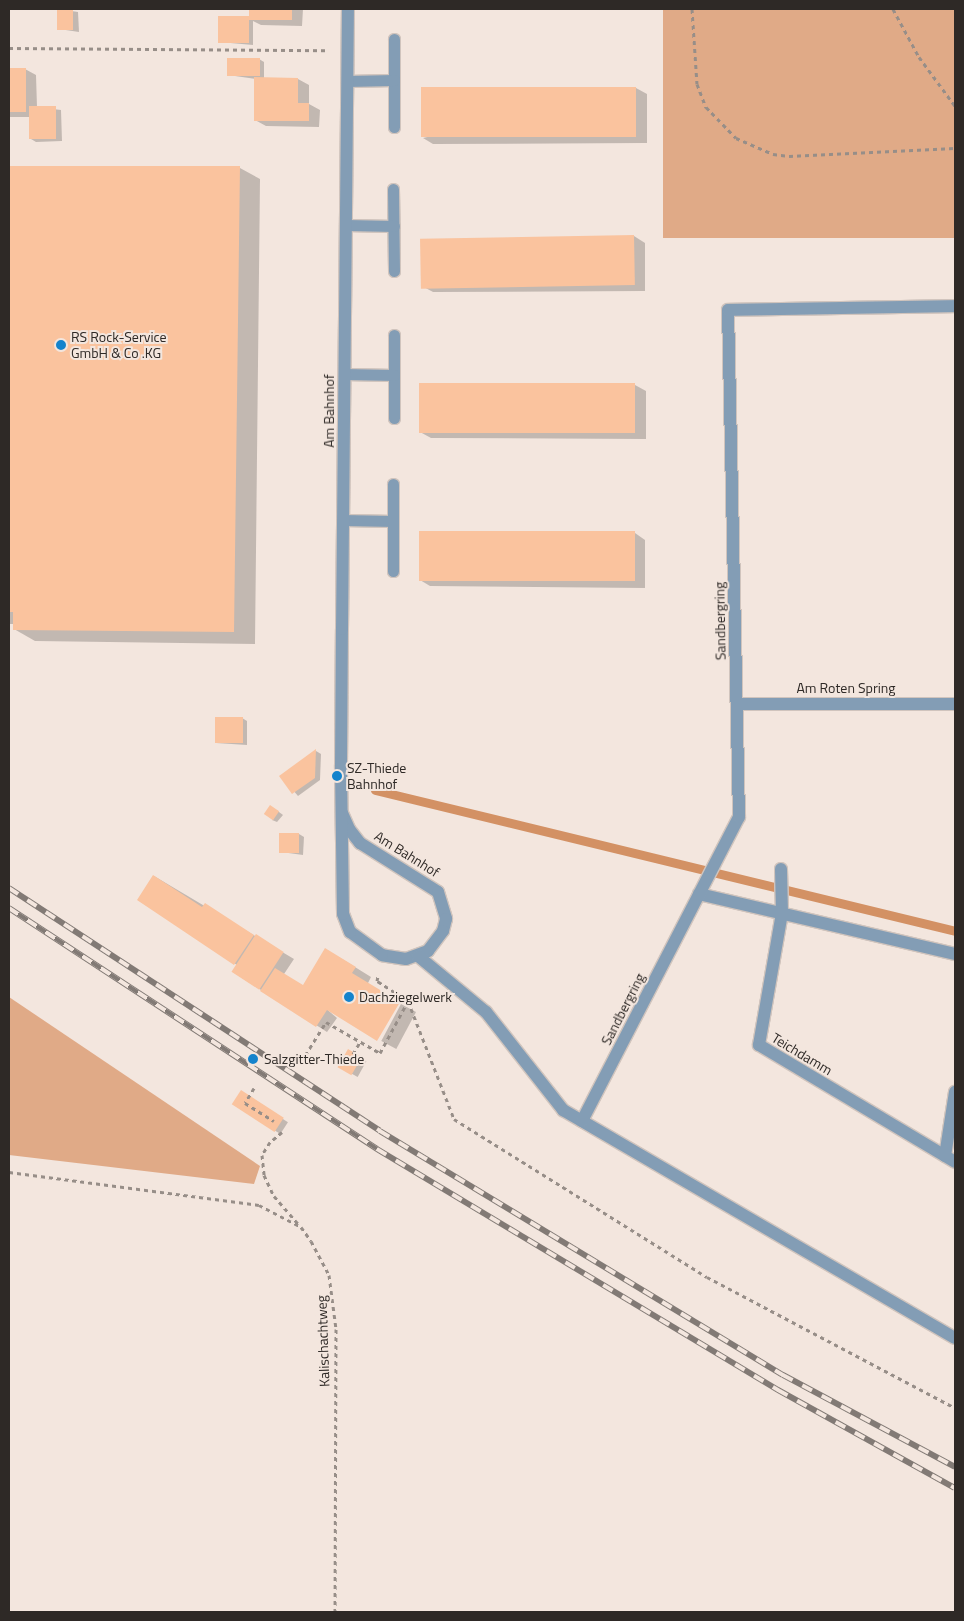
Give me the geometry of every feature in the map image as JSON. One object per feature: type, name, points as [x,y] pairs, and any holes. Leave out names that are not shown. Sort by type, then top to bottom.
[{"type":"street","name":"Am Bahnhof","points":[[342,813],[348,829],[360,843],[433,887],[441,898],[446,919],[443,931],[428,951],[418,956],[395,960],[382,955],[357,940],[345,923],[342,813],[348,9]]},
{"type":"street","name":"Sandbergring","points":[[582,1121],[739,817],[728,310],[955,306]]},
{"type":"street","name":"Am Roten Spring","points":[[737,704],[955,704]]},
{"type":"street","name":"Teichdamm","points":[[781,869],[782,914],[759,1045],[950,1159],[955,1092]]},
{"type":"street","points":[[702,889],[782,914],[955,954]]},
{"type":"street","points":[[418,956],[486,1012],[563,1110],[955,1338]]},
{"type":"lane","points":[[394,39],[394,127]]},
{"type":"lane","points":[[347,80],[394,80]]},
{"type":"lane","points":[[394,189],[394,271]]},
{"type":"lane","points":[[346,225],[394,226]]},
{"type":"lane","points":[[394,335],[394,418]]},
{"type":"lane","points":[[344,374],[394,375]]},
{"type":"lane","points":[[393,484],[393,571]]},
{"type":"lane","points":[[343,520],[393,521]]},
{"type":"path","points":[[692,9],[697,84],[706,107],[736,138],[773,154],[789,156],[955,148]]},
{"type":"path","points":[[892,9],[919,57],[955,106]]},
{"type":"path","points":[[9,48],[347,50]]},
{"type":"path","points":[[382,955],[377,981],[408,1001],[454,1119],[707,1277],[955,1408]]},
{"type":"path","points":[[301,1062],[326,1022],[380,1052],[408,1001]]},
{"type":"path","points":[[353,1054],[360,1042]]},
{"type":"path","points":[[254,1088],[245,1103],[274,1121]]},
{"type":"path","points":[[282,1132],[270,1142],[262,1155],[264,1176],[274,1196],[301,1227]]},
{"type":"path","name":"Kalischachtweg","points":[[9,1172],[233,1200],[259,1205],[301,1227],[322,1257],[330,1275],[334,1305],[335,1612]]},
{"type":"shaded area","points":[[663,9],[955,9],[955,238],[663,238]]},
{"type":"shaded area","points":[[9,997],[260,1166],[254,1184],[9,1155]]},
{"type":"building","points":[[57,9],[73,9],[73,30],[57,30]]},
{"type":"building","points":[[249,9],[292,9],[292,20],[249,20],[249,43],[218,43],[218,16],[249,16]]},
{"type":"building","points":[[227,58],[260,58],[260,76],[227,76]]},
{"type":"building","points":[[9,68],[26,68],[26,112],[9,112]]},
{"type":"building","points":[[254,77],[298,78],[298,103],[309,103],[309,121],[254,121]]},
{"type":"building","points":[[421,87],[636,87],[636,137],[421,137]]},
{"type":"building","points":[[29,106],[56,106],[56,139],[29,139]]},
{"type":"building","points":[[9,166],[240,166],[234,632],[13,630],[13,612],[9,612]]},
{"type":"building","points":[[634,235],[635,285],[421,289],[420,239]]},
{"type":"building","points":[[419,383],[635,383],[635,433],[419,433]]},
{"type":"building","points":[[419,531],[635,531],[635,581],[419,581]]},
{"type":"building","points":[[215,717],[243,717],[243,743],[215,743]]},
{"type":"building","points":[[316,749],[315,778],[292,794],[279,776]]},
{"type":"building","points":[[270,805],[279,811],[273,820],[264,814]]},
{"type":"building","points":[[279,833],[299,833],[299,853],[279,853]]},
{"type":"building","points":[[153,875],[202,907],[205,903],[254,935],[234,965],[137,900]]},
{"type":"building","points":[[256,934],[284,952],[259,990],[231,972]]},
{"type":"building","name":"Dachziegelwerk","points":[[325,948],[356,967],[352,973],[400,1002],[377,1041],[327,1010],[316,1027],[260,991],[275,968],[303,985]]},
{"type":"building","points":[[348,1049],[362,1057],[351,1075],[338,1067]]},
{"type":"building","points":[[241,1090],[284,1118],[275,1132],[232,1104]]},
{"type":"waterway","points":[[375,790],[955,931]]},
{"type":"railway","points":[[9,888],[380,1131],[783,1375],[955,1467]]},
{"type":"railway","points":[[9,908],[377,1149],[778,1390],[955,1488]]},
{"type":"place","name":"RS Rock-Service GmbH & Co .KG","points":[[61,345]]},
{"type":"place","name":"SZ-Thiede Bahnhof","points":[[337,776]]},
{"type":"place","name":"Dachziegelwerk","points":[[349,997]]},
{"type":"place","name":"Salzgitter-Thiede","points":[[253,1059]]}]
